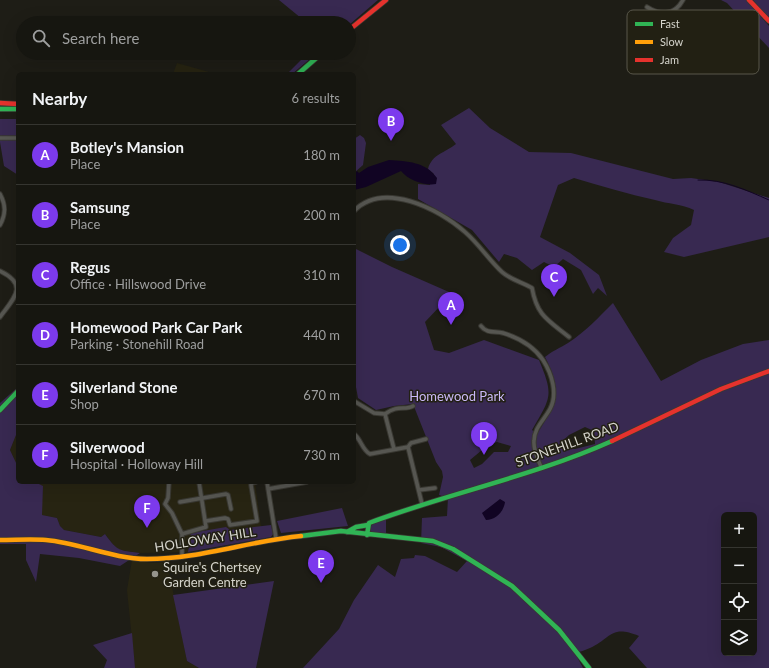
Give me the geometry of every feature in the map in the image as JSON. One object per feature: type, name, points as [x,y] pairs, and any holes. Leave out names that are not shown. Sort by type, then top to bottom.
[{"type":"main road","points":[[356,24],[386,0]]},
{"type":"main road","points":[[749,0],[759,10]]},
{"type":"main road","points":[[759,10],[769,21]]},
{"type":"main road","points":[[300,72],[314,60]]},
{"type":"main road","points":[[0,103],[16,104]]},
{"type":"main road","points":[[0,109],[16,109]]},
{"type":"main road","name":"STONEHILL ROAD","points":[[348,532],[356,527],[368,525],[392,514],[541,467],[624,436],[709,394],[769,371]]},
{"type":"main road","points":[[0,410],[16,393]]},
{"type":"main road","points":[[367,535],[368,525]]},
{"type":"main road","name":"HOLLOWAY HILL","points":[[0,540],[46,540],[142,559],[182,557],[276,538],[348,532],[439,543],[453,549],[512,586],[559,630],[589,668]]},
{"type":"street","points":[[676,10],[683,0]]},
{"type":"street","points":[[647,7],[654,10]]},
{"type":"street","points":[[0,138],[16,138]]},
{"type":"street","points":[[0,194],[5,208],[4,216],[0,225]]},
{"type":"street","points":[[356,209],[367,201],[378,198],[392,197],[436,212],[463,230],[490,257],[501,271],[515,281],[532,288],[538,310],[569,337]]},
{"type":"street","points":[[0,271],[13,278],[16,283]]},
{"type":"street","points":[[0,317],[16,294]]},
{"type":"street","points":[[481,326],[489,332],[512,336],[526,344],[537,352],[550,374],[554,388],[553,401],[550,409],[538,426],[534,442],[541,467]]},
{"type":"street","points":[[356,402],[374,413],[385,414],[397,407],[408,408],[413,406]]},
{"type":"street","points":[[385,414],[394,449]]},
{"type":"street","points":[[356,436],[359,438],[365,452],[370,454],[408,447],[411,443],[426,439]]},
{"type":"street","points":[[408,447],[422,504]]},
{"type":"street","points":[[169,484],[168,498],[165,504],[172,513],[182,534],[182,557]]},
{"type":"street","points":[[182,534],[185,532],[204,529],[206,521],[199,484]]},
{"type":"street","points":[[206,521],[225,518],[228,519],[230,526],[257,521],[252,484]]},
{"type":"street","points":[[267,484],[276,538]]},
{"type":"street","points":[[268,489],[296,484]]},
{"type":"street","points":[[419,490],[435,488]]},
{"type":"street","points":[[180,502],[226,494],[228,496],[231,509]]},
{"type":"shaded area","points":[[177,63],[209,72],[174,72]]},
{"type":"shaded area","points":[[389,160],[416,163],[433,173],[437,178],[436,184],[417,182],[401,171],[366,187],[356,190],[356,172],[357,171],[359,173],[368,167]]},
{"type":"shaded area","points":[[16,435],[16,463],[10,450]]},
{"type":"shaded area","points":[[39,484],[255,484],[261,527],[191,533],[188,552],[140,553],[119,550],[105,534],[101,537],[64,530],[60,526],[57,518],[41,515],[43,486]]},
{"type":"shaded area","points":[[500,499],[505,502],[501,512],[496,517],[486,520],[482,513]]},
{"type":"shaded area","points":[[132,560],[152,563],[167,562],[187,661],[199,668],[135,668],[127,590]]},
{"type":"green space","points":[[279,0],[378,0],[356,19],[356,16],[298,16]]},
{"type":"green space","points":[[721,0],[746,0],[755,10],[734,10],[727,3]]},
{"type":"green space","points":[[753,0],[769,0],[769,18]]},
{"type":"green space","points":[[759,15],[769,26],[769,48],[759,37]]},
{"type":"green space","points":[[301,60],[309,60],[294,72],[289,72]]},
{"type":"green space","points":[[469,108],[490,128],[529,152],[571,153],[673,179],[691,178],[719,182],[769,198],[769,237],[684,257],[664,252],[673,238],[691,225],[694,210],[685,206],[635,195],[574,178],[558,185],[540,237],[570,253],[599,275],[607,296],[598,288],[593,294],[581,270],[563,259],[554,267],[544,262],[532,270],[517,258],[504,254],[499,262],[472,230],[418,199],[418,184],[430,185],[434,174],[428,169],[430,164],[439,154],[456,144],[441,125]]},
{"type":"green space","points":[[0,119],[16,119],[16,174],[4,166],[0,142]]},
{"type":"green space","points":[[360,135],[364,138],[366,143],[363,165],[356,171],[356,138]]},
{"type":"green space","name":"Homewood Park","points":[[356,249],[392,267],[449,292],[442,304],[425,322],[434,350],[449,353],[484,340],[539,360],[547,381],[548,396],[547,403],[532,430],[537,434],[549,414],[555,397],[554,379],[545,357],[580,334],[613,303],[661,381],[701,360],[743,344],[769,340],[769,668],[647,668],[629,648],[639,636],[629,633],[616,632],[590,648],[575,653],[583,668],[303,668],[339,629],[354,600],[378,565],[395,577],[401,559],[414,558],[415,555],[425,556],[457,572],[467,561],[441,547],[421,543],[422,518],[447,516],[448,498],[439,495],[443,477],[442,471],[436,462],[413,404],[376,410],[358,398],[356,387]],"holes":[[[585,427],[594,431],[595,444],[575,449],[556,447],[569,435]],[[497,442],[511,446],[508,452],[494,452],[482,464],[474,468],[470,460],[488,445]]]},
{"type":"green space","points":[[16,389],[16,435],[10,450],[16,463],[16,484],[39,484],[43,486],[42,515],[57,518],[60,526],[64,530],[101,537],[105,534],[116,547],[140,553],[120,566],[79,558],[40,554],[36,582],[26,560],[26,544],[0,544],[0,403]]},
{"type":"green space","points":[[342,508],[348,526],[281,533],[277,521]]},
{"type":"green space","points":[[386,519],[386,536],[369,531],[372,524]]},
{"type":"green space","points":[[271,525],[273,534],[271,537],[188,552],[191,533],[226,527],[230,530]]},
{"type":"green space","points":[[274,581],[256,668],[199,668],[187,661],[173,595]]},
{"type":"green space","points":[[132,633],[135,668],[104,668],[107,660],[93,645]]},
{"type":"waterway","points":[[698,180],[725,183],[769,200]]},
{"type":"traffic: fast","points":[[300,72],[314,60]]},
{"type":"traffic: fast","points":[[0,109],[16,109]]},
{"type":"traffic: fast","points":[[0,410],[16,393]]},
{"type":"traffic: fast","points":[[367,535],[369,523],[430,502],[552,464],[612,441]]},
{"type":"traffic: fast","points":[[347,532],[356,527],[368,525]]},
{"type":"traffic: fast","points":[[301,536],[341,531],[433,541],[453,549],[512,586],[559,630],[589,668]]},
{"type":"traffic: slow","points":[[0,540],[46,540],[71,544],[109,554],[147,559],[186,556],[282,538],[301,536]]},
{"type":"traffic: jam","points":[[356,24],[386,0]]},
{"type":"traffic: jam","points":[[749,0],[759,10]]},
{"type":"traffic: jam","points":[[759,10],[769,21]]},
{"type":"traffic: jam","points":[[0,103],[16,104]]},
{"type":"traffic: jam","points":[[612,441],[721,389],[769,371]]},
{"type":"place","name":"Samsung","points":[[391,141]]},
{"type":"place","name":"Regus","points":[[554,297]]},
{"type":"place","name":"Botley's Mansion","points":[[451,325]]},
{"type":"place","name":"Homewood Park Car Park","points":[[484,455]]},
{"type":"place","name":"Silverwood","points":[[147,528]]},
{"type":"place","name":"Squire's Chertsey Garden Centre","points":[[155,574]]},
{"type":"place","name":"Silverland Stone","points":[[321,583]]}]
